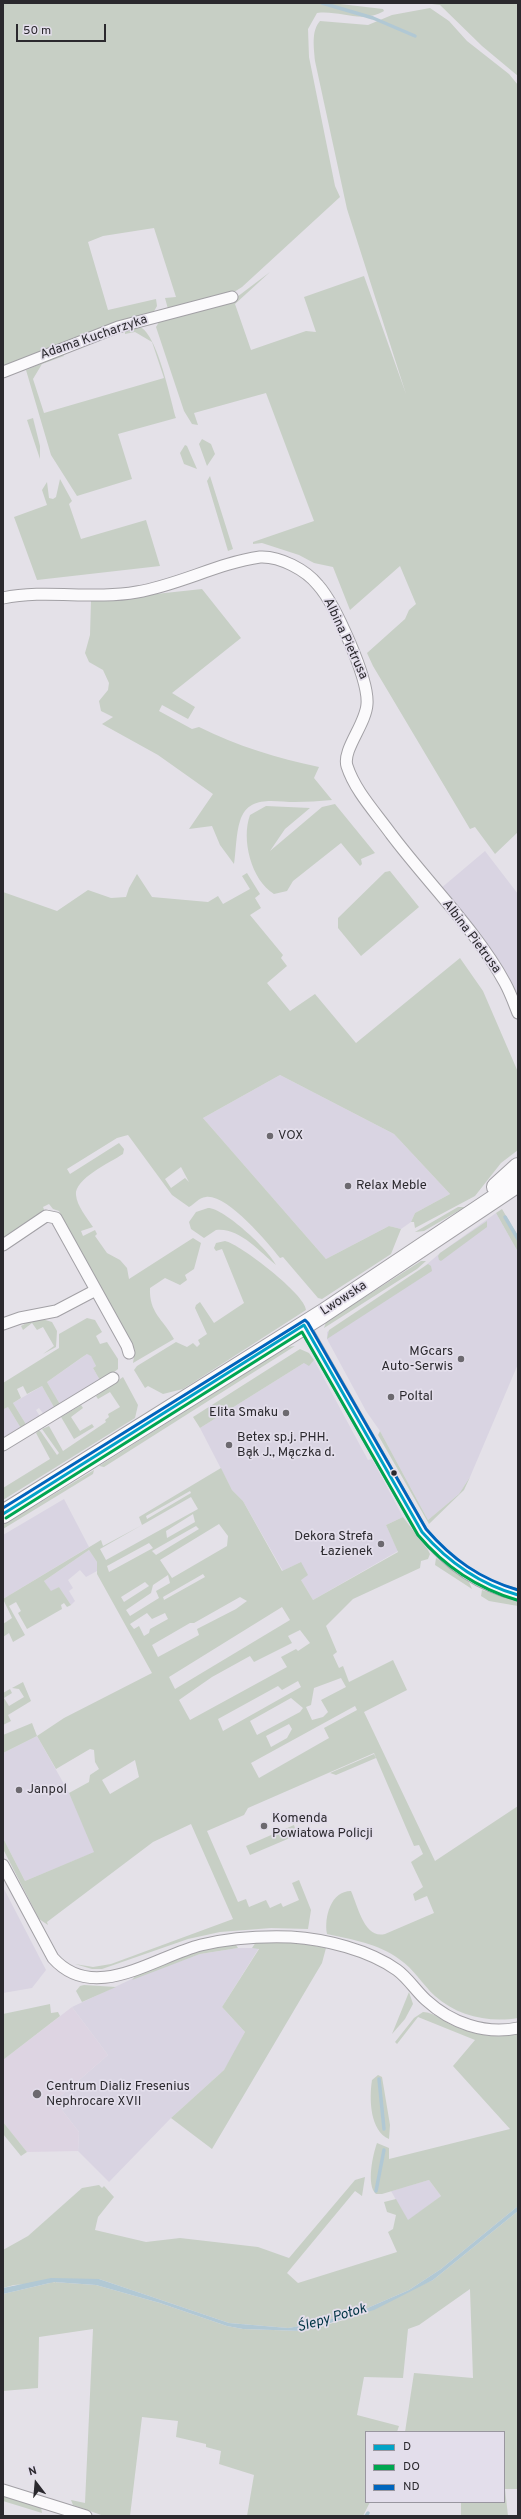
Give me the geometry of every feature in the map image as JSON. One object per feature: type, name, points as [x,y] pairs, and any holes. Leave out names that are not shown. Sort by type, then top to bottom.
[{"type":"main road","name":"Lwowska","points":[[439,1236],[518,1168]]},
{"type":"main road","name":"Lwowska","points":[[3,1514],[304,1325],[518,1183]]},
{"type":"street","name":"Adama Kucharzyka","points":[[3,372],[113,329],[232,298]]},
{"type":"street","name":"Albina Pietrusa","points":[[3,598],[22,595],[90,597],[136,592],[260,557],[270,558],[288,564],[314,580],[329,603],[356,658],[366,685],[367,705],[365,717],[348,750],[346,761],[348,767],[372,808],[478,943],[505,983],[518,1013]]},
{"type":"street","points":[[3,1245],[43,1218],[50,1216],[56,1218],[127,1346],[129,1353]]},
{"type":"street","points":[[4,1321],[56,1311],[96,1290]]},
{"type":"street","points":[[304,1325],[422,1532],[447,1558],[474,1578],[499,1590],[518,1595]]},
{"type":"street","points":[[3,1445],[113,1378]]},
{"type":"street","points":[[3,1865],[49,1952],[58,1963],[72,1974],[86,1979],[108,1978],[192,1948],[230,1939],[269,1937],[304,1939],[350,1949],[386,1964],[401,1973],[436,2008],[458,2021],[485,2029],[518,2028]]},
{"type":"street","points":[[3,2490],[86,2516]]},
{"type":"shaded area","points":[[3,3],[332,3],[383,9],[384,11],[376,15],[359,17],[334,13],[317,13],[308,29],[309,57],[335,186],[340,197],[242,287],[231,294],[168,309],[165,298],[176,297],[154,228],[103,236],[88,242],[108,310],[156,299],[157,306],[153,313],[3,367]]},
{"type":"shaded area","points":[[424,3],[518,3],[518,76],[482,46],[440,5]]},
{"type":"shaded area","points":[[430,8],[449,21],[467,41],[509,74],[518,85],[518,832],[495,854],[475,827],[470,829],[373,666],[367,653],[405,619],[409,610],[416,604],[400,566],[350,610],[333,567],[314,563],[299,555],[262,543],[253,544],[253,542],[314,521],[266,393],[194,413],[198,425],[192,424],[184,411],[156,327],[159,322],[233,300],[270,272],[235,304],[251,350],[306,331],[316,332],[304,297],[364,276],[406,394],[347,209],[315,61],[314,35],[320,21],[368,25],[392,15]]},
{"type":"shaded area","points":[[138,326],[145,331],[152,342],[135,332],[125,334],[125,330]]},
{"type":"shaded area","points":[[152,342],[162,366],[176,418],[118,434],[132,479],[77,496],[51,455],[26,370],[63,354],[64,356],[42,364],[33,379],[44,413],[164,378]]},
{"type":"shaded area","points":[[33,418],[40,446],[40,459],[27,420]]},
{"type":"shaded area","points":[[202,439],[211,444],[215,454],[207,466],[199,444]]},
{"type":"shaded area","points":[[185,445],[187,446],[197,469],[184,464],[180,453]]},
{"type":"shaded area","points":[[210,476],[233,549],[228,551],[207,481]]},
{"type":"shaded area","points":[[60,479],[72,501],[69,504],[81,539],[146,520],[160,566],[37,580],[14,517],[47,505],[42,490],[47,482],[49,498],[53,499],[56,497]]},
{"type":"shaded area","points":[[202,589],[241,638],[172,693],[195,707],[188,719],[162,705],[159,711],[192,729],[199,727],[213,734],[258,751],[319,767],[314,778],[332,800],[300,802],[263,801],[249,807],[244,812],[240,821],[234,864],[220,845],[212,826],[189,829],[213,794],[158,755],[102,724],[113,717],[101,711],[99,701],[108,690],[109,683],[103,670],[89,662],[85,653],[90,635],[91,601]]},
{"type":"shaded area","points":[[335,804],[375,853],[361,859],[362,864],[360,866],[341,843],[293,881],[287,891],[274,894],[266,888],[259,879],[250,858],[247,836],[250,815],[266,806],[310,808],[285,829],[270,851],[322,807]]},
{"type":"shaded area","points":[[485,851],[518,894],[518,1001],[440,889]]},
{"type":"shaded area","points":[[390,871],[419,907],[361,956],[338,928],[338,918],[385,872]]},
{"type":"shaded area","points":[[247,873],[260,894],[255,898],[261,908],[250,915],[283,955],[281,958],[287,966],[267,983],[290,1011],[315,994],[356,1043],[460,958],[483,991],[518,1072],[518,1150],[501,1163],[475,1196],[415,1228],[414,1222],[411,1222],[415,1213],[450,1194],[394,1134],[280,1075],[203,1118],[326,1259],[389,1226],[401,1229],[391,1254],[322,1299],[318,1298],[283,1257],[280,1258],[246,1220],[225,1203],[215,1198],[206,1197],[189,1207],[172,1195],[128,1135],[117,1138],[67,1169],[70,1174],[119,1143],[124,1149],[123,1154],[87,1177],[77,1189],[76,1195],[78,1203],[93,1227],[81,1231],[83,1236],[95,1230],[97,1234],[95,1236],[107,1253],[120,1260],[127,1268],[129,1279],[193,1238],[201,1243],[194,1269],[185,1275],[187,1280],[180,1285],[165,1278],[150,1288],[150,1297],[154,1310],[174,1339],[133,1363],[135,1350],[59,1211],[53,1209],[49,1204],[43,1207],[45,1212],[3,1238],[3,892],[57,911],[88,890],[111,898],[126,897],[137,874],[152,897],[208,902],[218,896],[223,904],[250,889],[242,876]],"holes":[[[181,1167],[189,1182],[185,1178],[171,1188],[165,1179]]]},
{"type":"shaded area","points":[[280,1075],[394,1134],[450,1194],[415,1213],[411,1222],[401,1229],[389,1226],[326,1259],[203,1118]]},
{"type":"shaded area","points":[[458,1207],[465,1207],[424,1231],[415,1232]]},
{"type":"shaded area","points":[[208,1208],[215,1210],[235,1222],[256,1240],[272,1258],[276,1265],[256,1247],[233,1232],[216,1230],[204,1238],[191,1229],[189,1222],[196,1212]]},
{"type":"shaded area","points":[[502,1209],[518,1236],[518,1252],[496,1213]]},
{"type":"shaded area","points":[[496,1213],[518,1252],[518,1364],[470,1477],[459,1494],[428,1520],[380,1431],[366,1411],[327,1339],[327,1332],[418,1272],[440,1253]]},
{"type":"shaded area","points":[[487,1221],[487,1227],[441,1261],[439,1260],[438,1256],[440,1253]]},
{"type":"shaded area","points":[[225,1241],[233,1244],[257,1260],[284,1282],[303,1303],[306,1310],[183,1389],[163,1394],[148,1386],[145,1388],[134,1370],[137,1366],[176,1342],[187,1347],[193,1343],[197,1347],[200,1344],[198,1340],[207,1334],[195,1308],[196,1305],[200,1302],[214,1323],[244,1303],[222,1249],[216,1251],[214,1248],[216,1243]]},
{"type":"shaded area","points":[[421,1261],[426,1261],[417,1269],[324,1328],[326,1322]]},
{"type":"shaded area","points":[[428,1264],[431,1266],[432,1271],[327,1339],[329,1330]]},
{"type":"shaded area","points":[[87,1318],[95,1320],[102,1332],[96,1336],[100,1344],[107,1342],[118,1359],[118,1369],[101,1382],[93,1368],[96,1366],[91,1356],[87,1354],[47,1382],[61,1406],[55,1409],[42,1386],[27,1394],[23,1386],[17,1389],[21,1398],[13,1403],[27,1426],[22,1430],[8,1407],[4,1409],[3,1407],[3,1383],[59,1348],[59,1334]]},
{"type":"shaded area","points":[[42,1319],[52,1322],[57,1331],[56,1347],[43,1354],[54,1346],[43,1327],[37,1330],[32,1323],[23,1330],[21,1326],[32,1320]]},
{"type":"shaded area","points":[[295,1346],[104,1467],[99,1466],[287,1347]]},
{"type":"shaded area","points":[[300,1349],[309,1353],[314,1360],[309,1366],[304,1363],[200,1428],[193,1417]]},
{"type":"shaded area","points":[[87,1354],[91,1355],[96,1366],[93,1368],[101,1382],[61,1406],[47,1382]]},
{"type":"shaded area","points":[[314,1360],[368,1460],[372,1459],[403,1517],[386,1525],[398,1551],[313,1600],[301,1580],[301,1562],[283,1571],[243,1501],[232,1490],[200,1428],[304,1363]]},
{"type":"shaded area","points":[[123,1377],[138,1405],[135,1418],[3,1500],[3,1488],[50,1459],[36,1433],[39,1430],[41,1432],[57,1455],[59,1453],[42,1429],[49,1426],[63,1451],[106,1422],[105,1420],[109,1417],[108,1414],[120,1407],[110,1392],[98,1399],[96,1396]]},
{"type":"shaded area","points":[[42,1386],[55,1409],[45,1416],[39,1408],[36,1410],[41,1418],[27,1426],[13,1403]]},
{"type":"shaded area","points":[[81,1405],[83,1408],[71,1417],[80,1431],[92,1424],[94,1427],[74,1439],[61,1417]]},
{"type":"shaded area","points":[[3,1407],[4,1409],[8,1407],[22,1430],[3,1442]]},
{"type":"shaded area","points":[[380,1431],[428,1520],[459,1494],[470,1477],[464,1490],[429,1524],[378,1435]]},
{"type":"shaded area","points":[[221,1468],[232,1490],[243,1501],[282,1571],[301,1562],[308,1575],[301,1580],[313,1600],[398,1552],[386,1525],[403,1517],[428,1550],[430,1554],[428,1559],[421,1561],[420,1568],[353,1599],[326,1626],[337,1652],[333,1655],[339,1668],[343,1666],[349,1682],[393,1660],[407,1690],[364,1712],[435,1861],[518,1806],[518,2018],[485,2019],[453,2009],[435,1996],[409,1967],[383,1949],[327,1934],[326,1927],[330,1906],[338,1895],[344,1892],[351,1891],[359,1913],[367,1927],[372,1932],[378,1934],[385,1934],[434,1913],[427,1896],[415,1901],[413,1894],[423,1887],[411,1862],[423,1854],[419,1845],[414,1846],[374,1753],[248,1808],[244,1815],[207,1831],[238,1902],[246,1899],[249,1907],[266,1900],[270,1908],[281,1903],[283,1907],[299,1900],[292,1883],[299,1880],[311,1910],[308,1929],[271,1928],[220,1932],[188,1939],[102,1969],[92,1969],[75,1964],[93,1967],[111,1964],[233,1919],[191,1824],[153,1842],[47,1922],[48,1925],[39,1919],[3,1849],[3,1838],[25,1881],[94,1852],[69,1793],[89,1782],[90,1775],[99,1769],[95,1762],[94,1750],[90,1749],[56,1769],[37,1736],[64,1718],[152,1673],[97,1574],[97,1562],[89,1550],[44,1581],[51,1591],[59,1587],[71,1605],[67,1607],[64,1603],[61,1605],[62,1609],[27,1629],[18,1613],[21,1611],[16,1602],[9,1606],[25,1635],[13,1642],[9,1633],[3,1637],[3,1624],[12,1618],[3,1599],[101,1540],[103,1546],[142,1525],[139,1517]],"holes":[[[190,1491],[191,1493],[147,1519],[146,1516]],[[191,1497],[198,1509],[106,1560],[100,1549]],[[193,1514],[195,1522],[167,1538],[166,1531]],[[219,1524],[228,1536],[227,1546],[172,1578],[160,1560]],[[196,1526],[199,1529],[156,1555],[152,1551]],[[149,1543],[153,1548],[109,1572],[107,1566]],[[203,1574],[205,1577],[164,1600],[163,1597]],[[168,1575],[170,1583],[156,1591],[159,1598],[130,1616],[126,1610],[151,1593],[153,1585]],[[145,1582],[149,1586],[124,1602],[121,1597]],[[240,1597],[247,1601],[236,1609],[197,1629],[199,1635],[158,1657],[152,1645]],[[282,1607],[290,1620],[175,1689],[169,1677]],[[147,1613],[152,1619],[165,1613],[168,1619],[150,1629],[149,1633],[144,1636],[139,1626],[134,1629],[130,1624]],[[300,1630],[310,1643],[298,1651],[296,1649],[281,1657],[287,1667],[190,1720],[179,1700],[212,1677],[250,1656],[254,1662],[292,1643],[288,1636]],[[341,1678],[346,1687],[321,1700],[328,1712],[323,1717],[312,1720],[306,1707],[311,1705],[314,1688]],[[298,1681],[301,1687],[223,1731],[218,1719],[278,1686],[282,1690]],[[291,1698],[303,1708],[300,1712],[257,1735],[250,1721]],[[355,1706],[357,1710],[324,1728],[329,1738],[259,1778],[251,1763]],[[289,1724],[292,1729],[287,1738],[271,1747],[266,1736]],[[135,1760],[139,1777],[110,1794],[102,1780]]]},
{"type":"shaded area","points":[[94,1470],[93,1474],[3,1529],[3,1525]]},
{"type":"shaded area","points":[[64,1499],[89,1547],[3,1599],[3,1535]]},
{"type":"shaded area","points":[[89,1550],[97,1562],[97,1571],[86,1577],[80,1570],[68,1580],[73,1588],[69,1591],[75,1601],[71,1605],[59,1587],[51,1592],[44,1581]]},
{"type":"shaded area","points":[[436,1558],[469,1582],[472,1589],[435,1565]]},
{"type":"shaded area","points":[[482,1590],[518,1602],[518,1606],[489,1601],[481,1596]]},
{"type":"shaded area","points":[[23,1682],[31,1701],[8,1715],[11,1721],[3,1725],[3,1693],[10,1689],[12,1693],[4,1698],[9,1706],[24,1697],[19,1689],[12,1688]]},
{"type":"shaded area","points":[[32,1723],[37,1736],[3,1753],[3,1735]]},
{"type":"shaded area","points":[[37,1736],[73,1800],[95,1852],[25,1881],[3,1838],[3,1753]]},
{"type":"shaded area","points":[[374,1754],[376,1758],[336,1775],[330,1773]]},
{"type":"shaded area","points":[[294,1825],[297,1835],[250,1855],[246,1846]]},
{"type":"shaded area","points":[[3,1887],[46,1970],[32,1988],[3,1993]]},
{"type":"shaded area","points":[[256,1942],[298,1943],[326,1948],[322,1963],[212,2149],[171,2118],[224,2070],[245,2032],[222,2007],[259,1949],[252,1948]]},
{"type":"shaded area","points":[[236,1945],[238,1948],[200,1954],[132,1980],[135,1976],[199,1951]]},
{"type":"shaded area","points":[[238,1948],[259,1948],[222,2007],[245,2032],[232,2058],[224,2070],[171,2118],[109,2182],[78,2151],[79,2132],[55,2101],[108,2055],[72,2007],[134,1978],[200,1954]]},
{"type":"shaded area","points":[[80,1986],[116,1987],[82,2002],[76,1991]]},
{"type":"shaded area","points":[[409,1992],[413,2004],[405,2019],[392,2034]]},
{"type":"shaded area","points":[[50,2004],[51,2013],[58,2012],[60,2016],[3,2060],[3,2014]]},
{"type":"shaded area","points":[[72,2007],[108,2055],[55,2101],[79,2132],[78,2151],[27,2152],[3,2122],[3,2060]]},
{"type":"shaded area","points":[[423,2012],[435,2015],[454,2026],[469,2032],[494,2036],[518,2034],[518,2206],[441,2269],[409,2290],[356,2313],[288,2328],[229,2323],[99,2279],[14,2285],[3,2288],[3,2250],[28,2236],[82,2188],[99,2185],[102,2188],[104,2186],[114,2197],[98,2217],[95,2230],[146,2242],[180,2238],[258,2247],[289,2258],[355,2180],[365,2177],[362,2196],[355,2191],[287,2273],[298,2283],[397,2252],[388,2232],[393,2229],[396,2215],[387,2212],[384,2202],[396,2199],[408,2220],[441,2196],[429,2180],[382,2194],[376,2194],[371,2184],[371,2169],[377,2143],[389,2148],[389,2159],[510,2129],[453,2066],[475,2040],[418,2017],[397,2044],[395,2042],[414,2018]]},
{"type":"shaded area","points":[[378,2075],[382,2077],[390,2125],[389,2139],[378,2129],[372,2114],[372,2080]]},
{"type":"shaded area","points":[[3,2122],[27,2152],[21,2156],[3,2134]]},
{"type":"shaded area","points":[[429,2180],[441,2196],[408,2221],[391,2191]]},
{"type":"shaded area","points":[[518,2211],[518,2489],[505,2489],[505,2431],[405,2431],[414,2373],[473,2378],[470,2289],[419,2325],[408,2329],[403,2378],[364,2377],[357,2415],[399,2426],[397,2431],[365,2431],[365,2503],[370,2503],[363,2516],[247,2516],[254,2475],[219,2464],[221,2451],[206,2447],[206,2444],[176,2437],[178,2421],[142,2417],[130,2516],[104,2516],[73,2505],[71,2500],[85,2503],[93,2329],[39,2337],[38,2388],[3,2391],[3,2294],[54,2282],[96,2285],[160,2303],[227,2326],[243,2329],[303,2331],[344,2320],[433,2280]]},
{"type":"shaded area","points":[[505,2489],[508,2516],[461,2516],[461,2503],[505,2503]]},
{"type":"shaded area","points":[[3,2493],[41,2507],[42,2513],[3,2501]]},
{"type":"water","name":"Ślepy Potok","points":[[518,2206],[518,2211],[433,2280],[374,2310],[303,2331],[243,2329],[227,2326],[160,2303],[96,2285],[54,2282],[3,2294],[3,2288],[51,2278],[99,2279],[229,2323],[288,2328],[300,2326],[356,2313],[409,2290],[441,2269]]},
{"type":"waterway","points":[[322,3],[373,18],[415,36]]},
{"type":"waterway","points":[[505,1217],[518,1239]]},
{"type":"waterway","points":[[379,2079],[384,2129]]},
{"type":"waterway","points":[[376,2191],[384,2150]]},
{"type":"transit line","name":"ND","points":[[3,1508],[305,1320],[426,1529],[446,1550],[468,1567],[491,1580],[518,1590]]},
{"type":"transit line","name":"D","points":[[3,1514],[304,1325],[422,1532],[454,1563],[466,1571],[490,1585],[518,1595]]},
{"type":"transit line","name":"DO","points":[[6,1518],[302,1332],[418,1535],[439,1557],[462,1575],[488,1589],[517,1600]]},
{"type":"place","name":"VOX","points":[[270,1136]]},
{"type":"place","name":"Relax Meble","points":[[348,1186]]},
{"type":"place","name":"MGcars Auto-Serwis","points":[[461,1359]]},
{"type":"place","name":"Poltal","points":[[391,1397]]},
{"type":"place","name":"Elita Smaku","points":[[286,1413]]},
{"type":"place","name":"Betex sp.j. PHH. Bąk J., Mączka d.","points":[[229,1445]]},
{"type":"place","name":"Dekora Strefa Łazienek","points":[[381,1544]]},
{"type":"place","name":"Janpol","points":[[19,1790]]},
{"type":"place","name":"Komenda Powiatowa Policji","points":[[264,1826]]},
{"type":"place","name":"Centrum Dializ Fresenius Nephrocare XVII","points":[[37,2094]]}]
